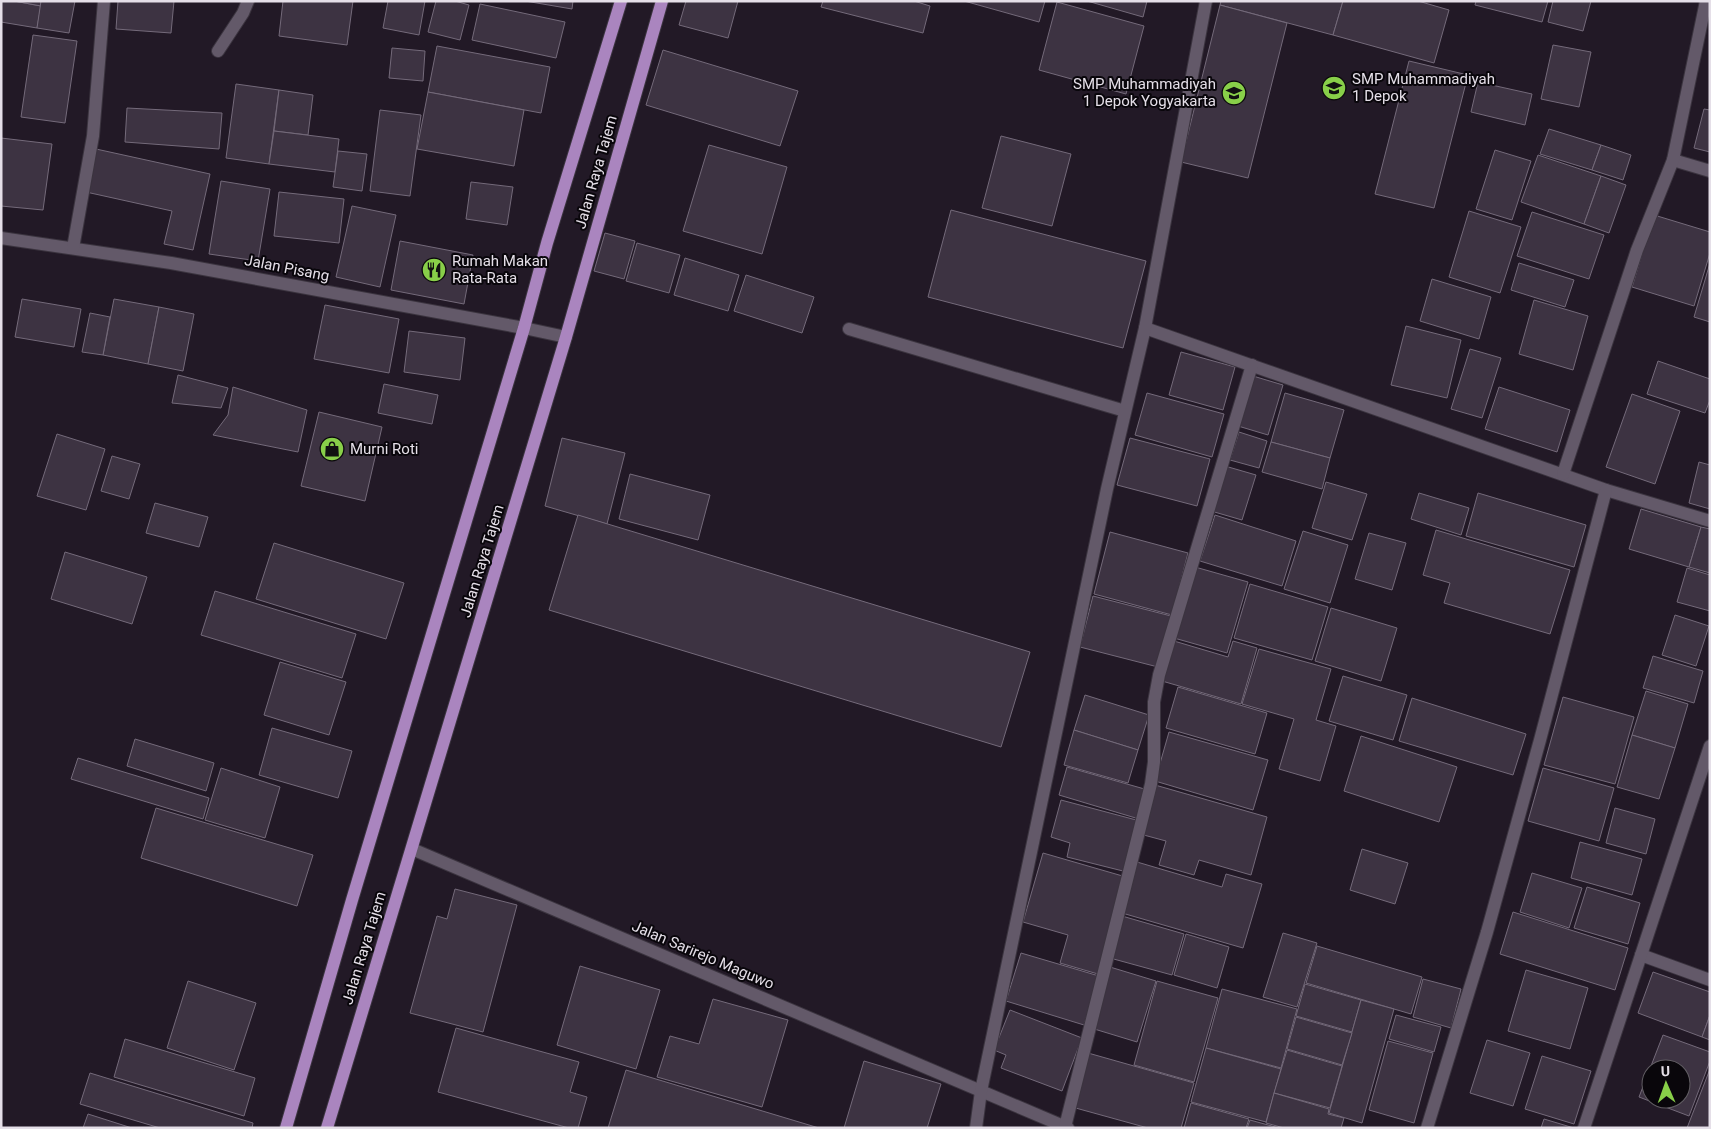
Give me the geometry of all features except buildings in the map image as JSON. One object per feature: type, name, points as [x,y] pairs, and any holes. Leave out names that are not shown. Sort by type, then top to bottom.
[{"type":"main road","name":"Jalan Raya Tajem","points":[[286,1128],[352,900],[524,328],[547,243],[621,1]]},
{"type":"main road","name":"Jalan Raya Tajem","points":[[327,1128],[566,337],[662,1]]},
{"type":"street","points":[[73,248],[93,136],[104,1]]},
{"type":"street","points":[[218,51],[243,14],[248,1]]},
{"type":"street","points":[[976,1128],[981,1091],[1107,489],[1145,328],[1206,1]]},
{"type":"street","points":[[1563,474],[1637,250],[1672,160],[1706,1]]},
{"type":"street","points":[[1672,160],[1710,171]]},
{"type":"street","name":"Jalan Pisang","points":[[1,238],[171,263],[566,337]]},
{"type":"street","points":[[849,328],[1125,412]]},
{"type":"street","points":[[1145,328],[1606,490],[1710,521]]},
{"type":"street","points":[[1066,1127],[1151,784],[1154,762],[1154,702],[1159,675],[1252,365]]},
{"type":"street","points":[[1427,1128],[1492,912],[1606,490]]},
{"type":"street","points":[[1584,1128],[1710,746]]},
{"type":"street","name":"Jalan Sarirejo Maguwo","points":[[412,849],[1066,1127]]},
{"type":"street","points":[[1641,955],[1710,980]]},
{"type":"place","name":"SMP Muhammadiyah 1 Depok","points":[[1334,88]]},
{"type":"place","name":"SMP Muhammadiyah 1 Depok Yogyakarta","points":[[1234,93]]},
{"type":"place","name":"Rumah Makan Rata-Rata","points":[[434,270]]},
{"type":"place","name":"Murni Roti","points":[[332,449]]}]
